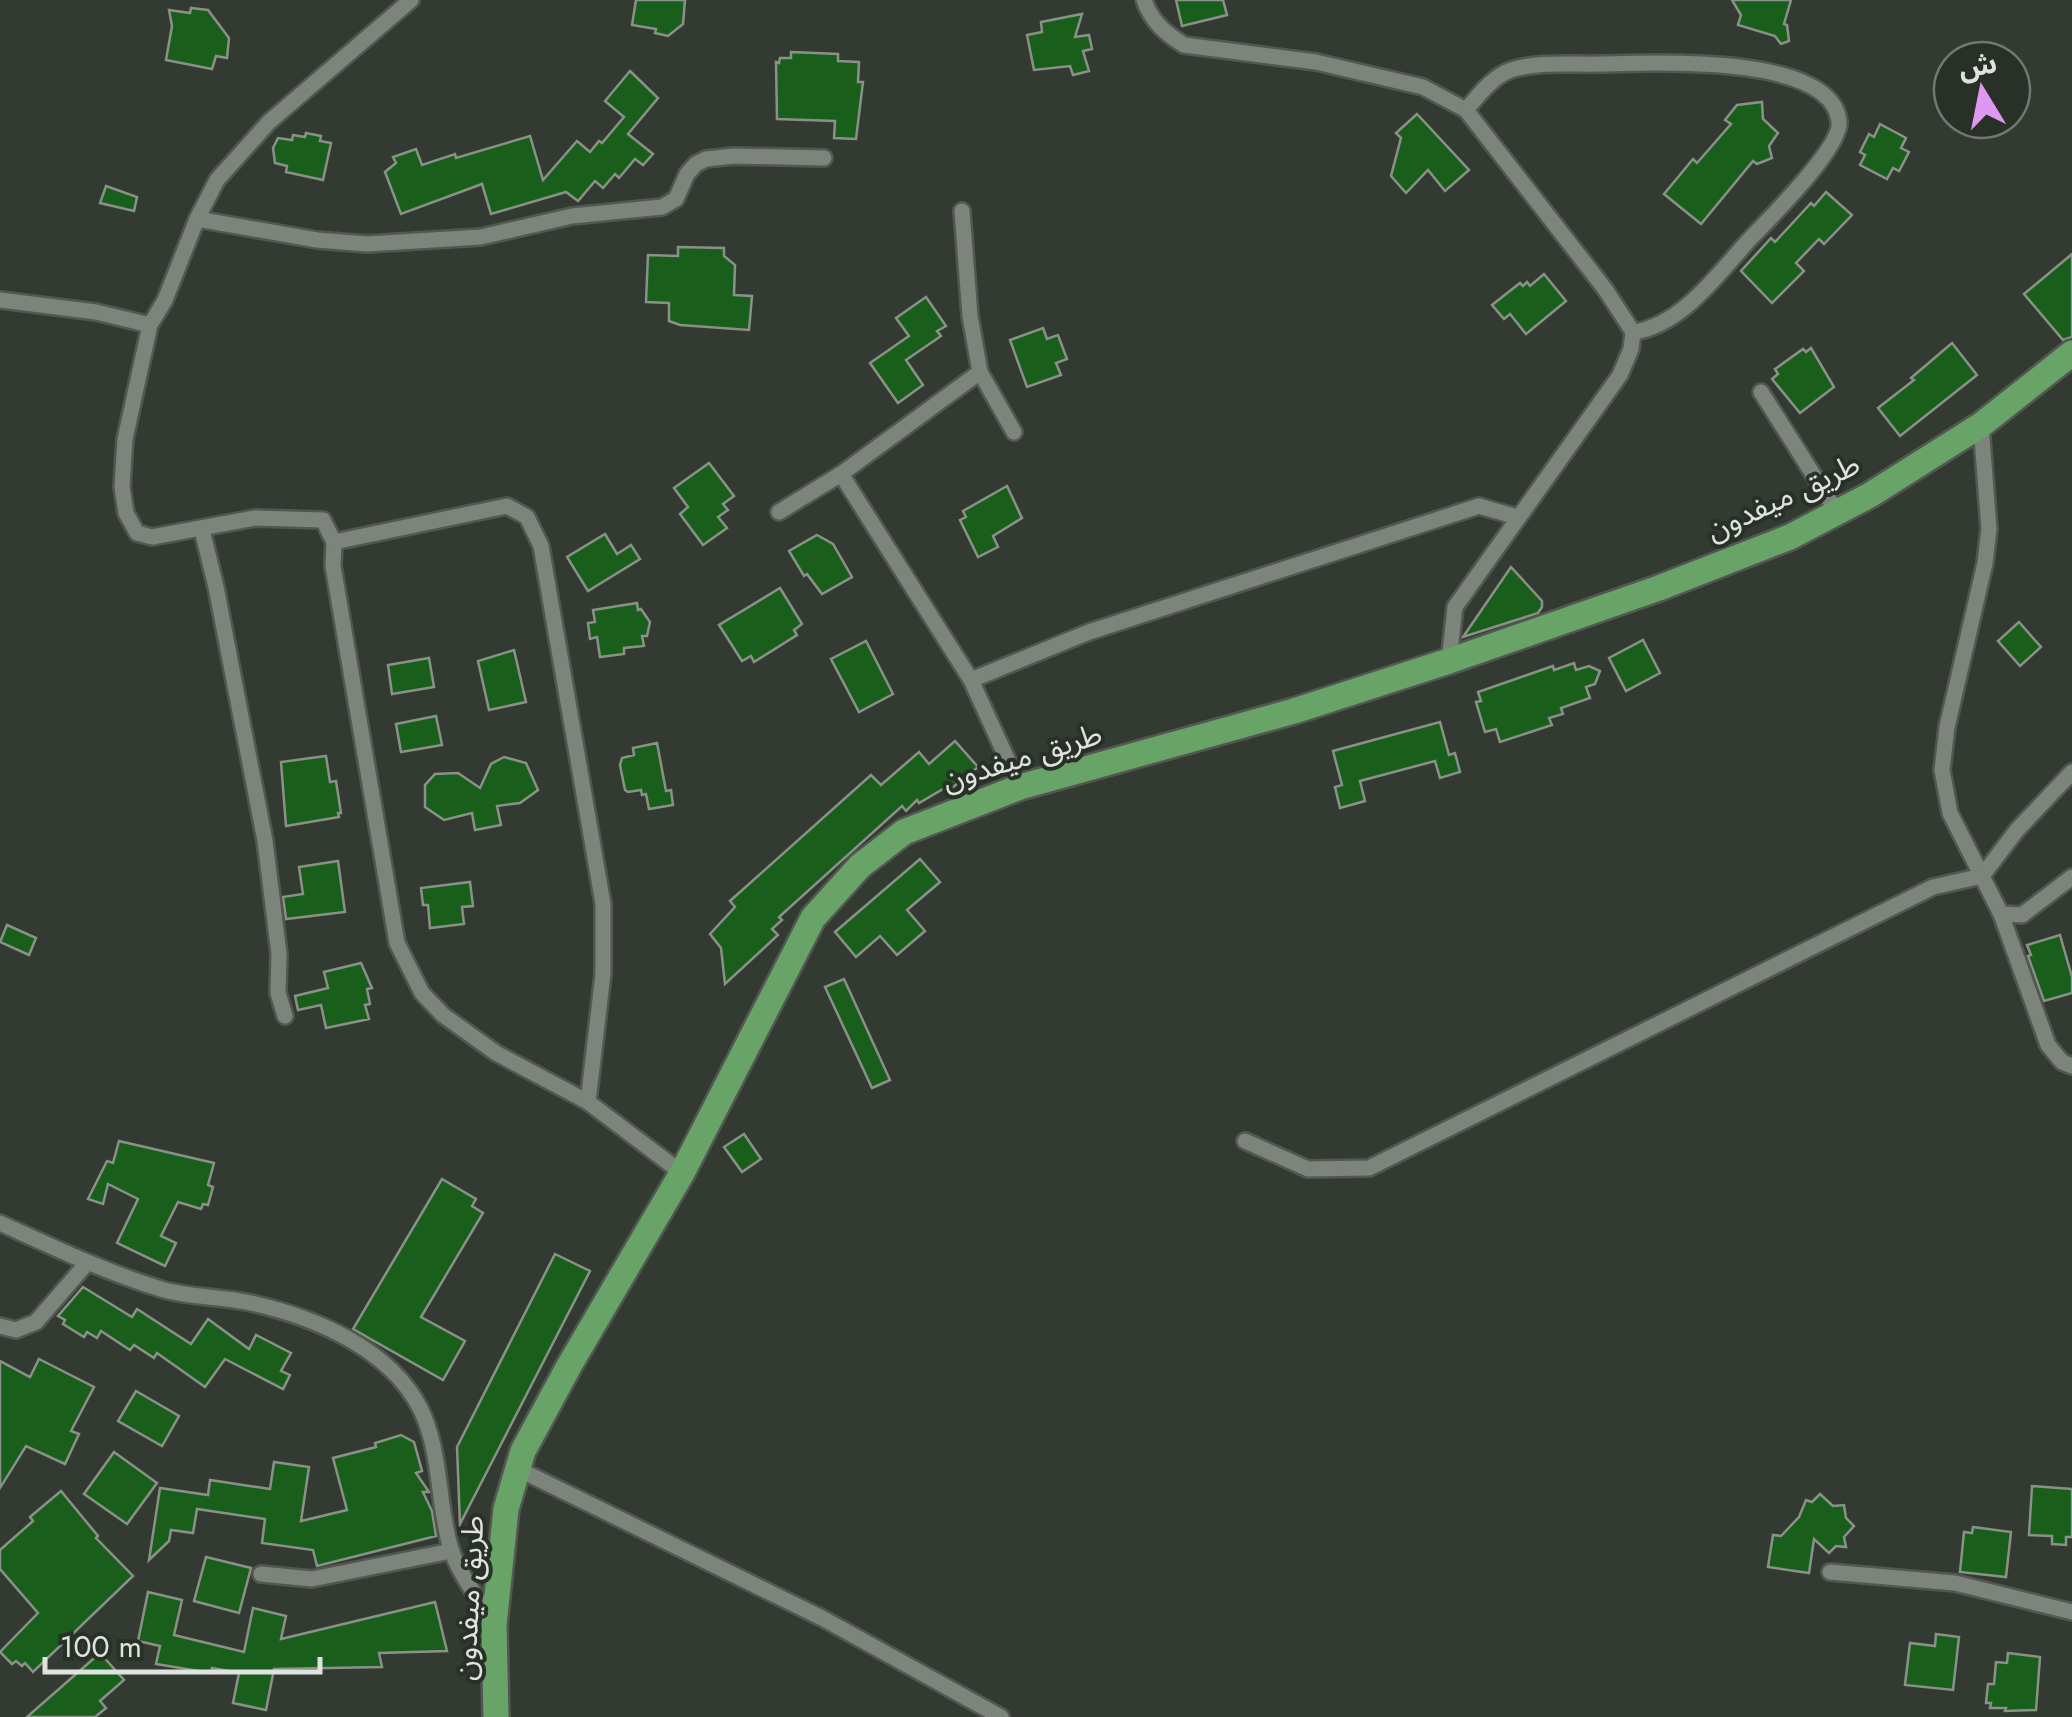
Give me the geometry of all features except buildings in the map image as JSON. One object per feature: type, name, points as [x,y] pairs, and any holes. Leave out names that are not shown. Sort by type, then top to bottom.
[{"type":"main road","name":"طريق ميفدون","points":[[496,1717],[494,1625],[506,1509],[523,1451],[682,1173],[813,918],[860,866],[904,832],[1020,787],[1294,711],[1449,661],[1790,537],[1981,425],[2072,353]]},
{"type":"street","points":[[410,0],[257,134],[217,180],[165,300],[150,325],[124,451],[122,487],[126,514],[137,533],[152,537],[255,518],[323,520],[334,542],[333,566],[397,942],[422,993],[496,1054],[588,1102],[682,1173]]},
{"type":"street","points":[[1144,0],[1148,12],[1167,34],[1184,45],[1316,62],[1423,87],[1466,110],[1605,289],[1632,332],[1631,349],[1620,375],[1455,607],[1449,661]]},
{"type":"street","points":[[1466,110],[1508,71],[1565,63],[1708,63],[1767,70],[1801,80],[1834,106],[1840,120],[1838,134],[1800,186],[1706,286],[1664,323],[1632,332]]},
{"type":"street","points":[[197,219],[318,240],[366,244],[481,237],[572,216],[662,207],[676,200],[688,174],[706,159],[824,158]]},
{"type":"street","points":[[962,210],[970,316],[980,372],[1014,432]]},
{"type":"street","points":[[0,300],[96,312],[150,325]]},
{"type":"street","points":[[779,512],[841,474],[980,372]]},
{"type":"street","points":[[1761,392],[1837,512]]},
{"type":"street","points":[[1981,425],[1988,529],[1985,563],[1947,728],[1942,770],[1950,813],[2001,914],[2048,1045],[2062,1062],[2072,1066]]},
{"type":"street","points":[[841,474],[971,680],[1020,787]]},
{"type":"street","points":[[334,542],[507,506],[527,517],[540,546],[603,904],[604,974],[588,1102]]},
{"type":"street","points":[[971,680],[1089,632],[1479,506],[1517,518]]},
{"type":"street","points":[[202,530],[266,842],[279,954],[278,994],[284,1016]]},
{"type":"street","points":[[1244,1141],[1308,1169],[1369,1168],[1933,887],[1982,876],[2017,830],[2072,772]]},
{"type":"street","points":[[2001,914],[2022,915],[2072,877]]},
{"type":"street","points":[[0,1223],[86,1263],[165,1290],[252,1303],[320,1324],[370,1351],[420,1408],[435,1456],[452,1550],[494,1625]]},
{"type":"street","points":[[0,1326],[16,1330],[36,1322],[86,1263]]},
{"type":"street","points":[[518,1469],[822,1618],[1001,1717]]},
{"type":"street","points":[[261,1574],[312,1580],[452,1550]]},
{"type":"street","points":[[1830,1572],[1955,1583],[2072,1612]]}]
